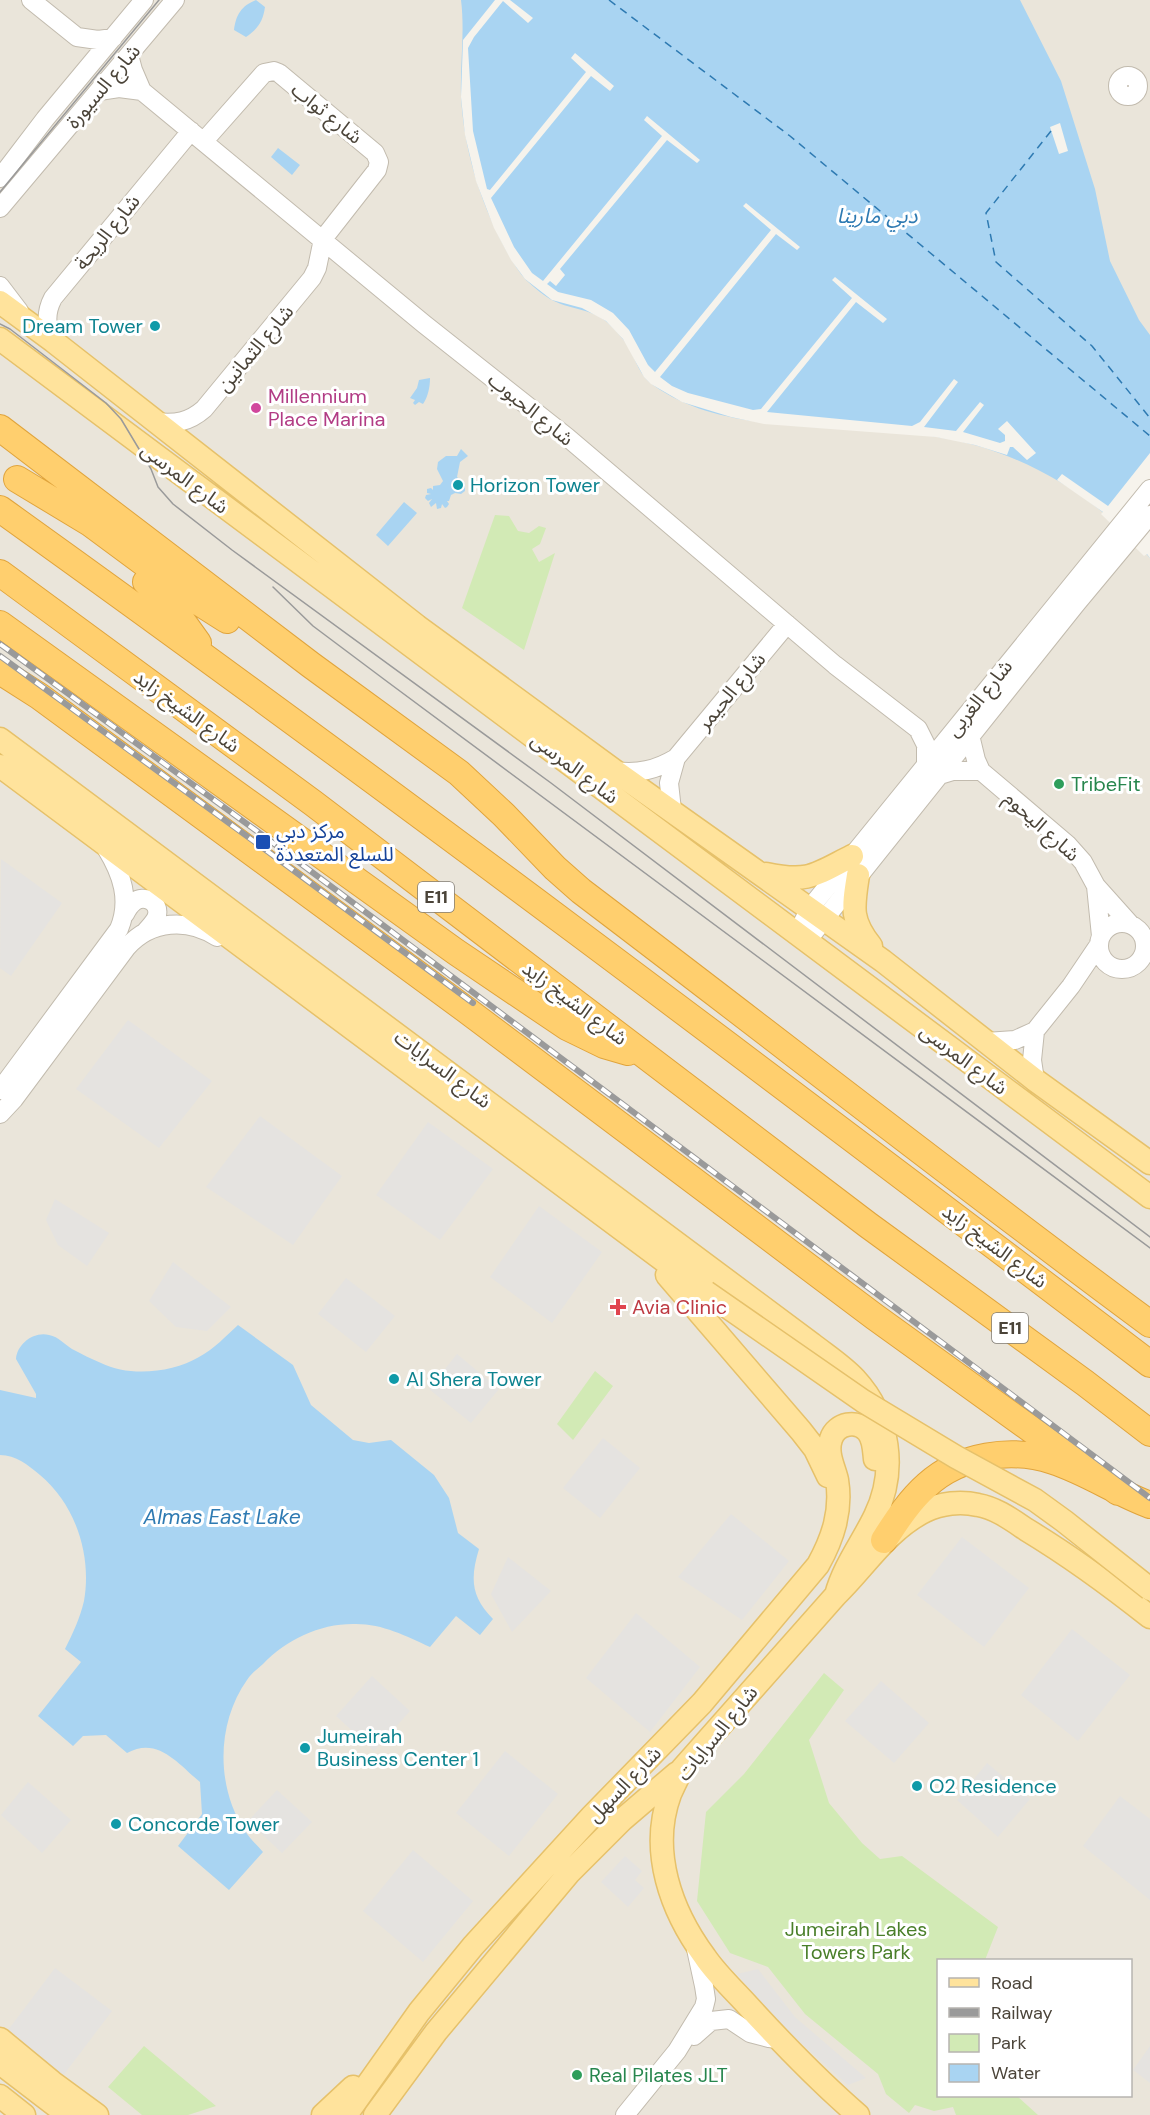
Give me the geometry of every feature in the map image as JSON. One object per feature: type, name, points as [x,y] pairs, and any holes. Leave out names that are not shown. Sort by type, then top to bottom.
[{"type":"highway","points":[[0,428],[311,665],[459,773],[581,891],[752,1020],[863,1108],[1150,1324]]},
{"type":"highway","points":[[8,473],[90,523],[205,607],[276,650],[311,665]]},
{"type":"highway","points":[[8,473],[159,593],[186,624],[206,656]]},
{"type":"highway","name":"شارع الشيخ زايد","points":[[0,509],[206,656],[1150,1364]]},
{"type":"highway","name":"شارع الشيخ زايد","points":[[0,573],[313,803],[868,1225],[1150,1433]]},
{"type":"highway","points":[[0,624],[456,952],[567,1027],[604,1045],[643,1055]]},
{"type":"highway","points":[[0,670],[39,696],[465,1009],[875,1317],[1118,1492]]},
{"type":"highway","points":[[884,1540],[911,1501],[933,1480],[956,1467],[984,1458],[1012,1455],[1040,1458],[1068,1467],[1150,1505]]},
{"type":"main road","name":"شارع المرسى","points":[[0,302],[417,626],[615,771],[883,961],[1035,1080],[1150,1163]]},
{"type":"main road","name":"شارع المرسى","points":[[0,339],[1150,1197]]},
{"type":"main road","name":"شارع السرايات","points":[[0,739],[706,1292],[872,1407],[956,1457],[1035,1500],[1150,1589]]},
{"type":"main road","name":"شارع السرايات","points":[[0,766],[248,949],[312,985],[812,1344],[854,1378],[868,1395],[885,1433],[888,1455],[887,1476],[883,1497],[843,1576],[836,1595]]},
{"type":"main road","points":[[760,873],[787,878],[804,878],[855,866],[854,916],[863,935],[883,961]]},
{"type":"main road","name":"شارع السرايات","points":[[637,1240],[815,1449],[829,1480],[838,1513]]},
{"type":"main road","points":[[838,1513],[838,1493],[830,1442],[836,1430],[849,1424],[856,1425],[868,1432],[872,1438],[875,1467],[873,1486],[858,1546]]},
{"type":"main road","name":"شارع السرايات","points":[[858,2115],[778,2039],[706,1959],[676,1910],[666,1882],[662,1852],[664,1823],[670,1795],[682,1769],[836,1595],[862,1569],[884,1540],[926,1510],[962,1503],[980,1505],[998,1512],[1054,1546],[1150,1617]]},
{"type":"main road","name":"شارع السهل","points":[[346,2115],[419,2012],[487,1930],[592,1816],[702,1703],[818,1565],[828,1547],[838,1513]]},
{"type":"main road","points":[[375,2115],[436,2032],[569,1873],[622,1820],[682,1769]]},
{"type":"main road","points":[[0,2039],[97,2115]]},
{"type":"main road","name":"شارع السهل","points":[[323,2115],[394,2046]]},
{"type":"main road","points":[[0,2063],[68,2115]]},
{"type":"main road","points":[[0,2096],[24,2115]]},
{"type":"street","points":[[31,0],[77,37],[98,40],[113,38]]},
{"type":"street","name":"شارع السيورة","points":[[0,208],[175,0]]},
{"type":"street","name":"شارع السيورة","points":[[0,178],[45,119],[139,7]]},
{"type":"street","points":[[77,37],[87,69]]},
{"type":"street","points":[[129,55],[142,91]]},
{"type":"street","points":[[1140,83],[1150,68]]},
{"type":"street","name":"شارع ثواب","points":[[197,136],[264,73],[274,71],[279,73],[375,153],[379,162],[377,170],[323,239]]},
{"type":"street","points":[[99,91],[119,88],[142,91]]},
{"type":"street","name":"شارع الحبوب","points":[[142,91],[424,324],[567,437],[841,670],[918,729]]},
{"type":"street","name":"شارع السيورة","points":[[0,162],[45,119]]},
{"type":"street","name":"شارع الريحة","points":[[53,341],[48,331],[47,321],[48,310],[53,298],[197,136]]},
{"type":"street","name":"شارع السيورة","points":[[0,221],[23,190],[32,172]]},
{"type":"street","name":"شارع الثمانين","points":[[156,422],[181,423],[193,418],[204,409],[312,278],[317,268],[323,239]]},
{"type":"street","points":[[0,286],[30,324]]},
{"type":"street","name":"شارع الغربى","points":[[804,939],[817,913],[1070,599],[1150,489]]},
{"type":"street","name":"شارع الغربى","points":[[1070,599],[1150,515]]},
{"type":"street","name":"شارع الحيمر","points":[[615,771],[632,773],[649,771],[676,758],[787,624]]},
{"type":"street","points":[[918,729],[964,730],[981,771],[933,769],[926,745],[918,729]]},
{"type":"street","name":"شارع الحيمر","points":[[672,810],[669,783],[676,758]]},
{"type":"street","name":"شارع اليحوم","points":[[981,771],[1067,844],[1083,862],[1096,886],[1130,924]]},
{"type":"street","points":[[102,841],[120,873],[124,886],[125,914]]},
{"type":"street","name":"شارع اليحوم","points":[[1096,886],[1100,941]]},
{"type":"street","points":[[0,1090],[114,936],[125,914],[135,902],[148,899],[157,909],[157,916],[146,931],[127,947],[14,1099],[0,1114]]},
{"type":"street","points":[[986,1042],[1015,1040],[1035,1031],[1071,986],[1106,929],[1113,924],[1122,922],[1137,928],[1144,938],[1144,954],[1135,966],[1121,970],[1114,968],[1103,960],[1100,941]]},
{"type":"street","points":[[146,931],[167,925],[189,924],[209,932],[232,946],[248,949]]},
{"type":"street","points":[[1071,986],[1114,968]]},
{"type":"street","points":[[1035,1031],[1032,1060],[1035,1080]]},
{"type":"street","points":[[625,2115],[677,2051],[701,2015],[706,1999],[699,1960],[691,1936]]},
{"type":"street","points":[[677,2051],[703,2026],[720,2019],[736,2022],[759,2036],[778,2039]]},
{"type":"shaded area","points":[[0,0],[1150,0],[1150,2115],[0,2115]]},
{"type":"shaded area","points":[[1,859],[62,903],[11,976],[0,968]]},
{"type":"shaded area","points":[[128,1020],[212,1081],[159,1148],[76,1089]]},
{"type":"shaded area","points":[[260,1116],[342,1176],[293,1245],[206,1187]]},
{"type":"shaded area","points":[[428,1122],[493,1169],[440,1240],[376,1195]]},
{"type":"shaded area","points":[[55,1199],[109,1233],[87,1266],[58,1245],[46,1220]]},
{"type":"shaded area","points":[[539,1206],[602,1252],[552,1323],[490,1277]]},
{"type":"shaded area","points":[[173,1262],[231,1307],[207,1331],[176,1327],[149,1301]]},
{"type":"shaded area","points":[[346,1278],[395,1316],[366,1352],[318,1314]]},
{"type":"shaded area","points":[[457,1354],[499,1389],[471,1423],[429,1389]]},
{"type":"shaded area","points":[[603,1438],[640,1468],[600,1518],[563,1488]]},
{"type":"shaded area","points":[[731,1514],[789,1561],[742,1620],[678,1577]]},
{"type":"shaded area","points":[[962,1537],[1029,1588],[984,1647],[917,1595]]},
{"type":"shaded area","points":[[508,1557],[551,1591],[512,1632],[491,1594]]},
{"type":"shaded area","points":[[636,1613],[700,1667],[650,1732],[586,1678]]},
{"type":"shaded area","points":[[1072,1629],[1130,1675],[1078,1741],[1021,1695]]},
{"type":"shaded area","points":[[372,1676],[410,1711],[374,1751],[336,1716]]},
{"type":"shaded area","points":[[881,1681],[929,1723],[894,1763],[845,1721]]},
{"type":"shaded area","points":[[505,1751],[558,1794],[509,1856],[456,1813]]},
{"type":"shaded area","points":[[987,1763],[1030,1799],[998,1837],[957,1800]]},
{"type":"shaded area","points":[[28,1782],[71,1820],[42,1853],[1,1815]]},
{"type":"shaded area","points":[[277,1790],[312,1822],[282,1853],[248,1821]]},
{"type":"shaded area","points":[[1120,1796],[1150,1819],[1150,1900],[1083,1846]]},
{"type":"shaded area","points":[[413,1850],[473,1901],[423,1962],[363,1911]]},
{"type":"shaded area","points":[[625,1856],[642,1871],[635,1880],[644,1888],[628,1907],[601,1882]]},
{"type":"shaded area","points":[[55,1968],[112,2011],[62,2077],[5,2034]]},
{"type":"shaded area","points":[[758,1969],[795,2017],[866,2078],[848,2085],[781,2025],[737,1974]]},
{"type":"shaded area","points":[[1150,2046],[1150,2083],[1133,2070]]},
{"type":"green space","points":[[495,515],[509,516],[518,531],[529,533],[539,526],[546,528],[540,544],[532,549],[539,562],[555,553],[524,650],[462,608]]},
{"type":"green space","points":[[595,1371],[613,1386],[573,1440],[557,1424]]},
{"type":"green space","name":"Jumeirah Lakes Towers Park","points":[[824,1673],[844,1690],[809,1740],[829,1803],[862,1843],[880,1859],[902,1856],[998,1927],[985,1959],[937,1959],[937,2097],[1018,2097],[1038,2115],[956,2115],[953,2107],[934,2111],[915,2105],[909,2113],[886,2094],[878,2074],[805,2014],[768,1967],[730,1953],[697,1901],[706,1812],[744,1774]]},
{"type":"green space","points":[[144,2046],[216,2106],[188,2115],[142,2115],[108,2087]]},
{"type":"water","points":[[256,0],[265,7],[264,12],[254,31],[246,37],[234,30],[236,20],[243,8]]},
{"type":"water","name":"دبي مارينا","points":[[461,0],[1020,0],[1061,81],[1095,189],[1110,261],[1139,320],[1150,335],[1150,558],[1108,516],[1084,498],[1033,467],[1006,455],[932,436],[792,425],[730,417],[690,405],[648,381],[641,373],[625,342],[603,319],[554,301],[526,280],[511,259],[495,228],[480,192],[465,135],[461,96],[463,24]]},
{"type":"water","points":[[278,148],[300,165],[292,175],[271,157]]},
{"type":"water","points":[[430,378],[425,401],[423,404],[419,402],[415,405],[413,403],[415,400],[410,398],[419,380]]},
{"type":"water","points":[[461,449],[468,456],[460,462],[457,477],[465,484],[465,491],[451,495],[447,501],[449,504],[445,508],[442,504],[441,508],[437,509],[436,503],[431,507],[429,503],[432,499],[428,501],[425,498],[426,495],[431,494],[427,493],[427,489],[433,490],[433,486],[440,485],[443,481],[437,469],[438,462],[446,456],[457,456]]},
{"type":"water","points":[[404,502],[417,513],[388,546],[376,535]]},
{"type":"water","name":"Almas East Lake","points":[[238,1325],[293,1365],[311,1405],[353,1440],[369,1443],[391,1440],[434,1475],[449,1498],[458,1533],[479,1549],[474,1569],[474,1587],[480,1603],[493,1619],[480,1635],[456,1616],[430,1647],[394,1631],[376,1626],[343,1624],[330,1626],[294,1640],[272,1655],[252,1674],[237,1697],[230,1716],[223,1756],[229,1795],[235,1814],[247,1834],[263,1852],[229,1890],[178,1846],[202,1814],[200,1782],[167,1754],[148,1748],[127,1753],[106,1735],[83,1736],[73,1746],[38,1716],[81,1662],[65,1649],[84,1601],[86,1567],[83,1549],[72,1516],[53,1487],[22,1461],[0,1455],[0,1390],[36,1398],[36,1394],[16,1359],[19,1348],[27,1340],[38,1335],[56,1337],[72,1349],[112,1367],[150,1371],[176,1367],[199,1357]]},
{"type":"pier","points":[[495,0],[510,0],[533,18],[528,23],[503,1],[468,48],[473,131],[487,189],[490,190],[586,72],[571,58],[575,53],[614,86],[610,91],[591,76],[491,198],[514,247],[532,273],[543,281],[662,136],[644,120],[647,116],[700,160],[697,163],[667,140],[560,269],[565,275],[556,286],[550,281],[547,284],[558,292],[591,300],[613,313],[629,330],[648,365],[655,372],[771,230],[743,206],[746,203],[800,247],[797,250],[776,234],[660,377],[672,386],[688,393],[753,410],[761,409],[852,298],[832,280],[835,277],[887,319],[883,323],[856,302],[767,412],[912,426],[920,422],[954,379],[958,382],[924,427],[956,431],[980,402],[984,405],[963,432],[1000,443],[1005,441],[1005,435],[998,429],[1007,421],[1036,453],[1027,460],[1013,447],[1010,447],[1007,455],[975,445],[936,437],[764,424],[682,402],[651,384],[644,377],[623,339],[606,321],[582,308],[552,300],[525,279],[511,260],[494,228],[476,181],[465,135],[461,97],[463,40]]},
{"type":"pier","points":[[1060,123],[1068,151],[1059,154],[1050,127]]},
{"type":"pier","points":[[1150,453],[1150,558],[1147,554],[1144,556],[1101,514],[1103,512],[1057,480],[1062,474],[1108,506]]},
{"type":"ferry route","points":[[609,0],[790,136],[1150,436]]},
{"type":"ferry route","points":[[1051,131],[986,213],[996,262],[1092,346],[1150,418]]},
{"type":"tram line","points":[[0,192],[159,0]]},
{"type":"tram line","points":[[0,324],[10,329],[106,403],[121,419],[151,469],[158,487],[173,504],[232,550],[551,783],[1150,1237]]},
{"type":"tram line","points":[[273,587],[313,626],[1150,1248]]},
{"type":"railway","points":[[0,644],[265,837],[1150,1498]]},
{"type":"railway","points":[[0,656],[473,1003]]},
{"type":"place","name":"Dream Tower","points":[[155,326]]},
{"type":"place","name":"Millennium Place Marina","points":[[256,408]]},
{"type":"place","name":"Horizon Tower","points":[[458,485]]},
{"type":"place","name":"TribeFit","points":[[1059,784]]},
{"type":"place","name":"مركز دبي للسلع المتعددة","points":[[263,842]]},
{"type":"place","name":"Avia Clinic","points":[[618,1307]]},
{"type":"place","name":"Al Shera Tower","points":[[394,1379]]},
{"type":"place","name":"Jumeirah Business Center 1","points":[[305,1748]]},
{"type":"place","name":"O2 Residence","points":[[917,1786]]},
{"type":"place","name":"Concorde Tower","points":[[116,1824]]},
{"type":"place","name":"Real Pilates JLT","points":[[577,2075]]}]
